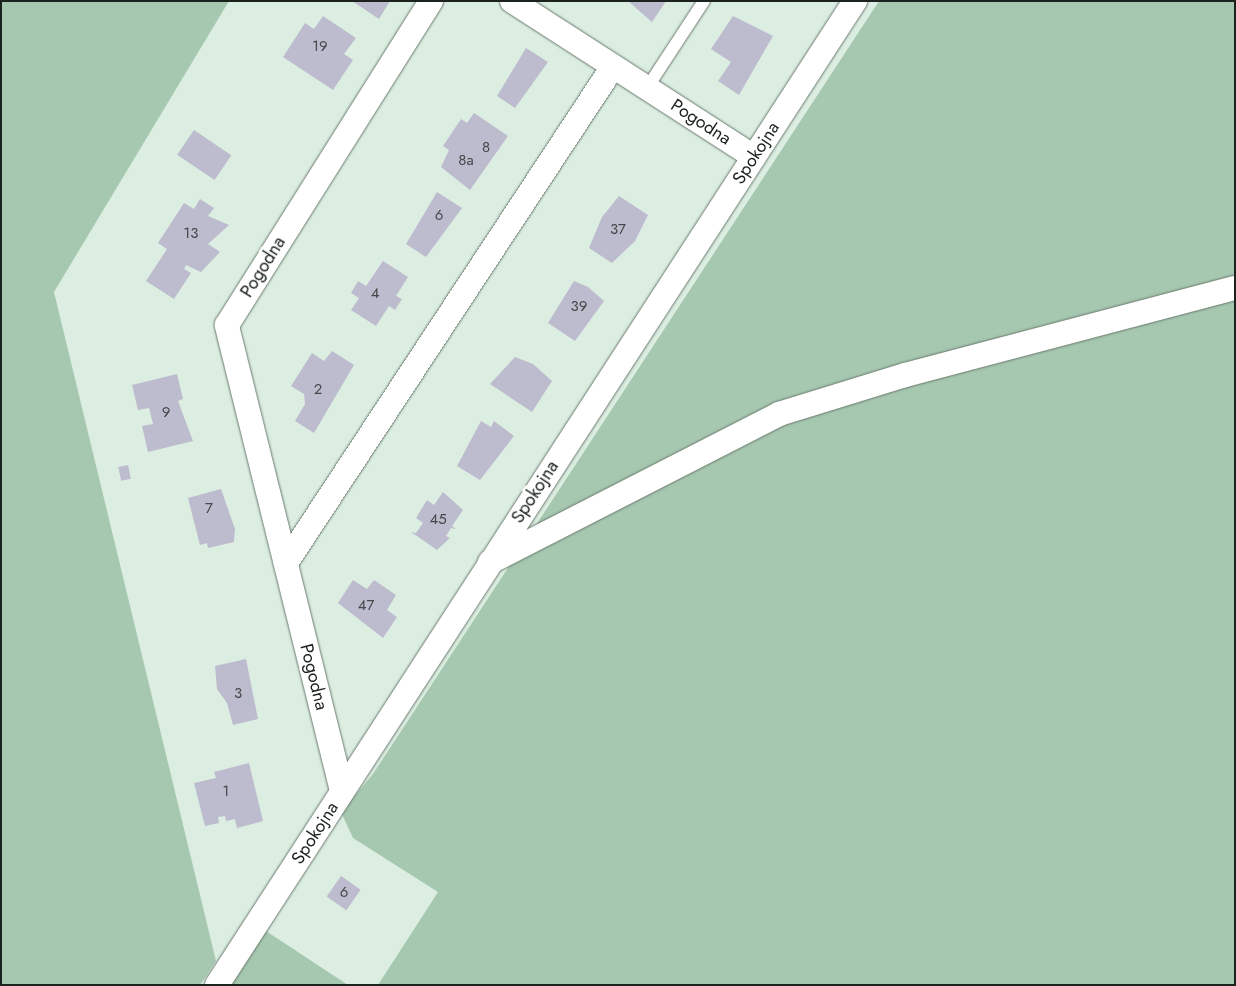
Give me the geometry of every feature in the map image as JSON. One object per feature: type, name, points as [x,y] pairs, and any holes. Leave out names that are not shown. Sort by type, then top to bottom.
[{"type":"street","name":"Pogodna","points":[[342,791],[227,326],[431,1]]},
{"type":"street","name":"Pogodna","points":[[512,1],[612,68],[754,156]]},
{"type":"street","name":"Spokojna","points":[[217,985],[855,1]]},
{"type":"street","points":[[286,563],[612,68]]},
{"type":"street","points":[[490,562],[779,414],[906,375],[1235,288]]},
{"type":"lane","points":[[647,88],[704,1]]},
{"type":"green space","points":[[1,1],[229,1],[54,292],[216,961],[200,985],[1,985]]},
{"type":"green space","points":[[879,1],[1235,1],[1235,985],[378,985],[438,892],[353,838],[341,812],[373,774]]},
{"type":"green space","points":[[266,931],[348,985],[231,985]]},
{"type":"building","points":[[352,1],[390,1],[379,19]]},
{"type":"building","points":[[628,1],[666,1],[652,22]]},
{"type":"building","points":[[323,16],[356,38],[344,54],[353,60],[333,90],[283,57],[305,23],[314,29]]},
{"type":"building","points":[[733,16],[773,36],[739,95],[718,81],[731,62],[711,49]]},
{"type":"building","points":[[526,48],[548,62],[515,108],[497,96]]},
{"type":"building","points":[[474,113],[508,136],[470,190],[441,167],[449,150],[443,146],[461,119],[467,123]]},
{"type":"building","points":[[194,130],[231,155],[215,180],[177,155]]},
{"type":"building","points":[[437,192],[462,208],[426,257],[406,244]]},
{"type":"building","points":[[619,196],[648,215],[635,241],[612,263],[589,248],[602,217]]},
{"type":"building","points":[[200,199],[214,208],[208,216],[229,225],[208,244],[220,252],[201,272],[186,265],[184,269],[191,273],[174,299],[146,281],[167,249],[158,243],[184,203],[194,209]]},
{"type":"building","points":[[383,261],[408,277],[396,296],[402,299],[395,310],[389,306],[376,326],[351,310],[359,298],[351,293],[358,281],[366,286]]},
{"type":"building","points":[[574,281],[588,287],[604,301],[575,341],[548,323]]},
{"type":"building","points":[[332,351],[354,365],[314,433],[295,421],[305,404],[304,394],[291,386],[312,353],[324,361]]},
{"type":"building","points":[[515,357],[533,364],[552,381],[532,412],[490,384]]},
{"type":"building","points":[[177,374],[183,399],[178,401],[193,441],[148,452],[142,426],[153,424],[149,408],[138,410],[132,385]]},
{"type":"building","points":[[481,421],[491,427],[494,421],[514,436],[480,480],[457,466]]},
{"type":"building","points":[[128,465],[131,479],[121,481],[118,467]]},
{"type":"building","points":[[221,489],[235,529],[234,542],[208,548],[207,543],[200,545],[188,498]]},
{"type":"building","points":[[443,492],[463,510],[452,526],[456,529],[451,528],[446,536],[450,538],[437,550],[411,532],[416,533],[423,523],[416,518],[427,500],[434,505]]},
{"type":"building","points":[[353,580],[367,589],[374,580],[396,595],[387,610],[397,617],[383,638],[338,603]]},
{"type":"building","points":[[246,659],[258,719],[233,725],[227,703],[217,689],[215,666]]},
{"type":"building","points":[[249,763],[263,821],[237,828],[235,819],[226,821],[225,816],[218,817],[219,823],[205,826],[194,783],[216,778],[214,772]]},
{"type":"building","points":[[341,876],[361,890],[346,910],[327,896]]}]
